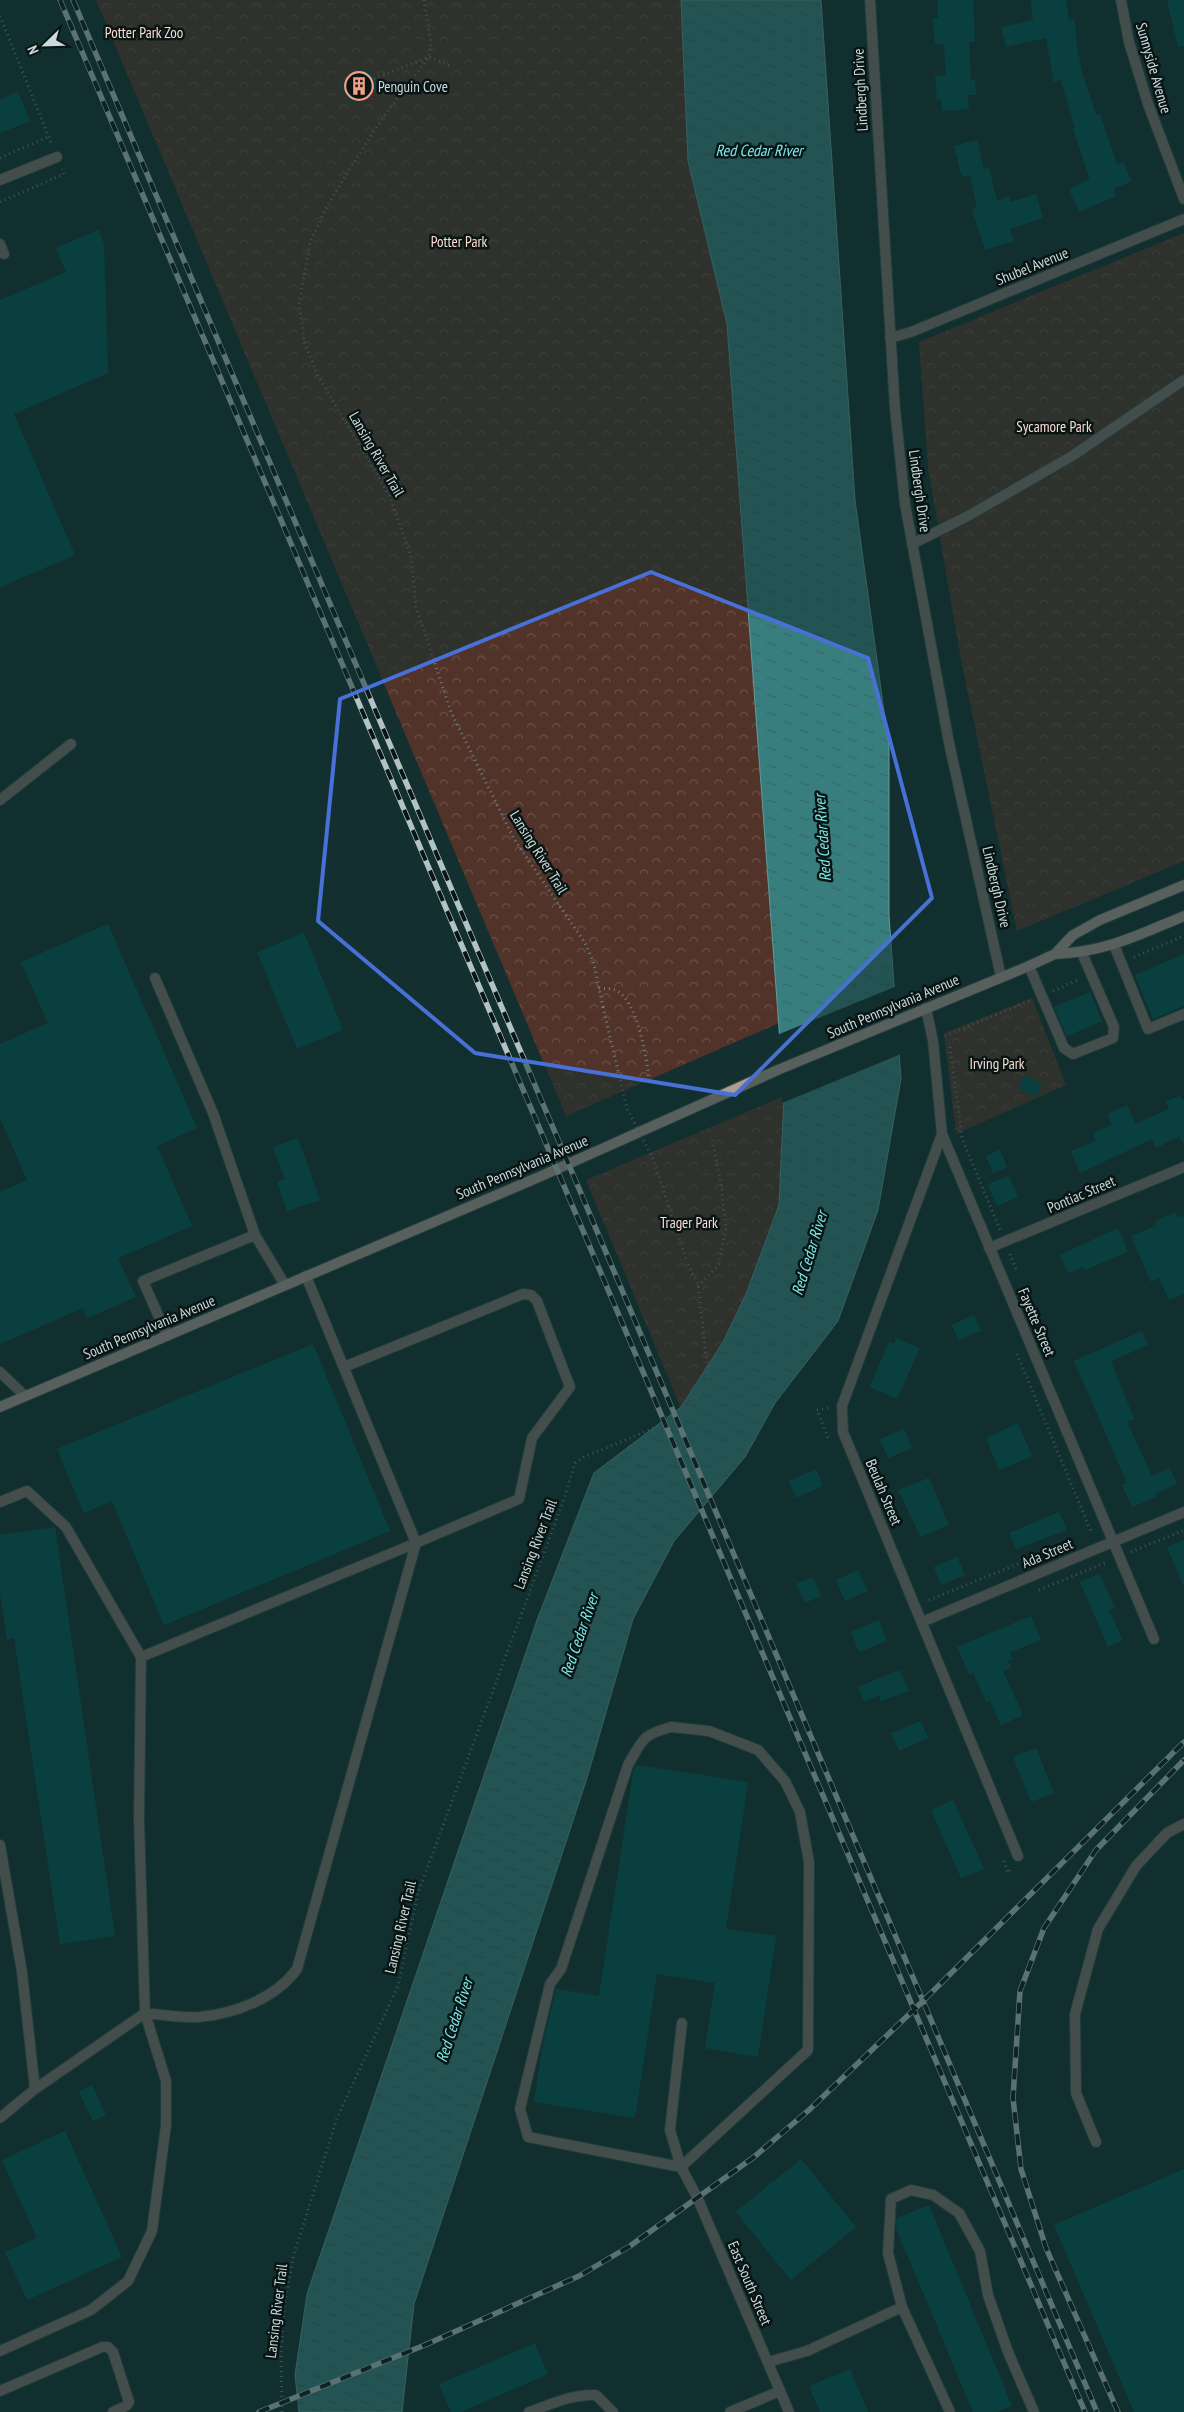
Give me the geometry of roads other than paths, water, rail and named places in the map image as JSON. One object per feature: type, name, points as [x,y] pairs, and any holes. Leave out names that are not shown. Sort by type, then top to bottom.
[{"type":"main road","name":"South Pennsylvania Avenue","points":[[0,1407],[539,1176],[780,1069],[1029,966],[1055,954],[1073,935],[1100,920],[1184,885]]},
{"type":"main road","name":"South Pennsylvania Avenue","points":[[1055,954],[1082,953],[1114,945],[1184,916]]},
{"type":"street","name":"Lindbergh Drive","points":[[870,0],[895,409],[912,544],[949,743],[1001,977]]},
{"type":"street","name":"Sunnyside Avenue","points":[[1121,0],[1129,42],[1148,104],[1184,199]]},
{"type":"street","points":[[0,180],[56,157]]},
{"type":"street","name":"Shubel Avenue","points":[[890,338],[911,332],[1184,219]]},
{"type":"street","points":[[912,544],[968,516],[1072,456],[1184,380]]},
{"type":"street","points":[[0,800],[71,744]]},
{"type":"street","points":[[1114,945],[1148,1029],[1184,1014]]},
{"type":"street","points":[[1029,966],[1064,1048],[1073,1054],[1113,1038],[1114,1027],[1082,953]]},
{"type":"street","points":[[155,978],[213,1112],[255,1235],[285,1285]]},
{"type":"street","name":"Fayette Street","points":[[926,1008],[933,1041],[942,1134],[1154,1639]]},
{"type":"street","name":"Beulah Street","points":[[942,1134],[842,1406],[841,1420],[843,1432],[1018,1856]]},
{"type":"street","name":"Pontiac Street","points":[[989,1248],[1184,1167]]},
{"type":"street","points":[[167,1335],[143,1281],[255,1235]]},
{"type":"street","points":[[0,2118],[35,2089],[145,2013],[198,2017],[221,2014],[270,1994],[287,1983],[297,1969],[416,1543],[306,1276]]},
{"type":"street","points":[[142,1657],[519,1499],[532,1438],[570,1386],[537,1302],[531,1295],[523,1294],[344,1367]]},
{"type":"street","points":[[0,1372],[25,1396]]},
{"type":"street","points":[[0,1502],[26,1491],[66,1527],[142,1657],[139,1820],[145,2013],[166,2081],[166,2125],[152,2231],[128,2281],[92,2310],[0,2351]]},
{"type":"street","name":"Ada Street","points":[[922,1622],[1184,1512]]},
{"type":"street","points":[[671,1727],[709,1732],[758,1750],[785,1781],[800,1812],[809,1862],[808,2050],[681,2167],[528,2138],[520,2109],[550,1984],[561,1969],[628,1765],[650,1732],[671,1727]]},
{"type":"street","points":[[1096,2142],[1076,2093],[1075,2014],[1098,1929],[1136,1866],[1167,1833],[1184,1824]]},
{"type":"street","points":[[0,1845],[22,1972],[35,2089]]},
{"type":"street","name":"East South Street","points":[[682,2023],[670,2130],[681,2167],[697,2198],[789,2412]]},
{"type":"street","points":[[950,2412],[902,2308],[888,2253],[888,2222],[891,2199],[911,2190],[933,2195],[959,2213],[980,2251],[988,2295],[1008,2352],[1034,2412]]},
{"type":"street","points":[[768,2362],[807,2351],[902,2308]]},
{"type":"street","points":[[0,2391],[102,2347],[108,2347],[113,2352],[129,2402],[126,2406],[113,2412]]},
{"type":"street","points":[[730,2412],[780,2391]]},
{"type":"street","points":[[530,2412],[574,2396],[582,2395],[596,2396],[608,2404],[613,2412]]},
{"type":"water","name":"Red Cedar River","points":[[681,0],[821,0],[855,500],[889,747],[889,916],[901,1079],[878,1210],[838,1321],[775,1403],[745,1457],[674,1541],[633,1619],[587,1778],[414,2304],[402,2412],[299,2412],[295,2375],[307,2294],[537,1620],[594,1473],[681,1407],[723,1342],[746,1294],[779,1205],[784,1096],[727,324],[688,161]]},
{"type":"railway","points":[[60,0],[1085,2412]]},
{"type":"railway","points":[[73,0],[1097,2412]]},
{"type":"railway","points":[[259,2412],[425,2345],[579,2276],[630,2246],[754,2157],[809,2110],[923,2001],[1184,1742]]},
{"type":"railway","points":[[1118,2412],[1046,2248],[1021,2169],[1013,2098],[1020,1991],[1044,1928],[1096,1850],[1184,1760]]},
{"type":"place","name":"Penguin Cove","points":[[359,86]]},
{"type":"park label","name":"Potter Park Zoo","points":[[144,32]]},
{"type":"park label","name":"Potter Park","points":[[459,241]]},
{"type":"park label","name":"Sycamore Park","points":[[1054,426]]},
{"type":"park label","name":"Irving Park","points":[[997,1063]]},
{"type":"park label","name":"Trager Park","points":[[689,1222]]}]
